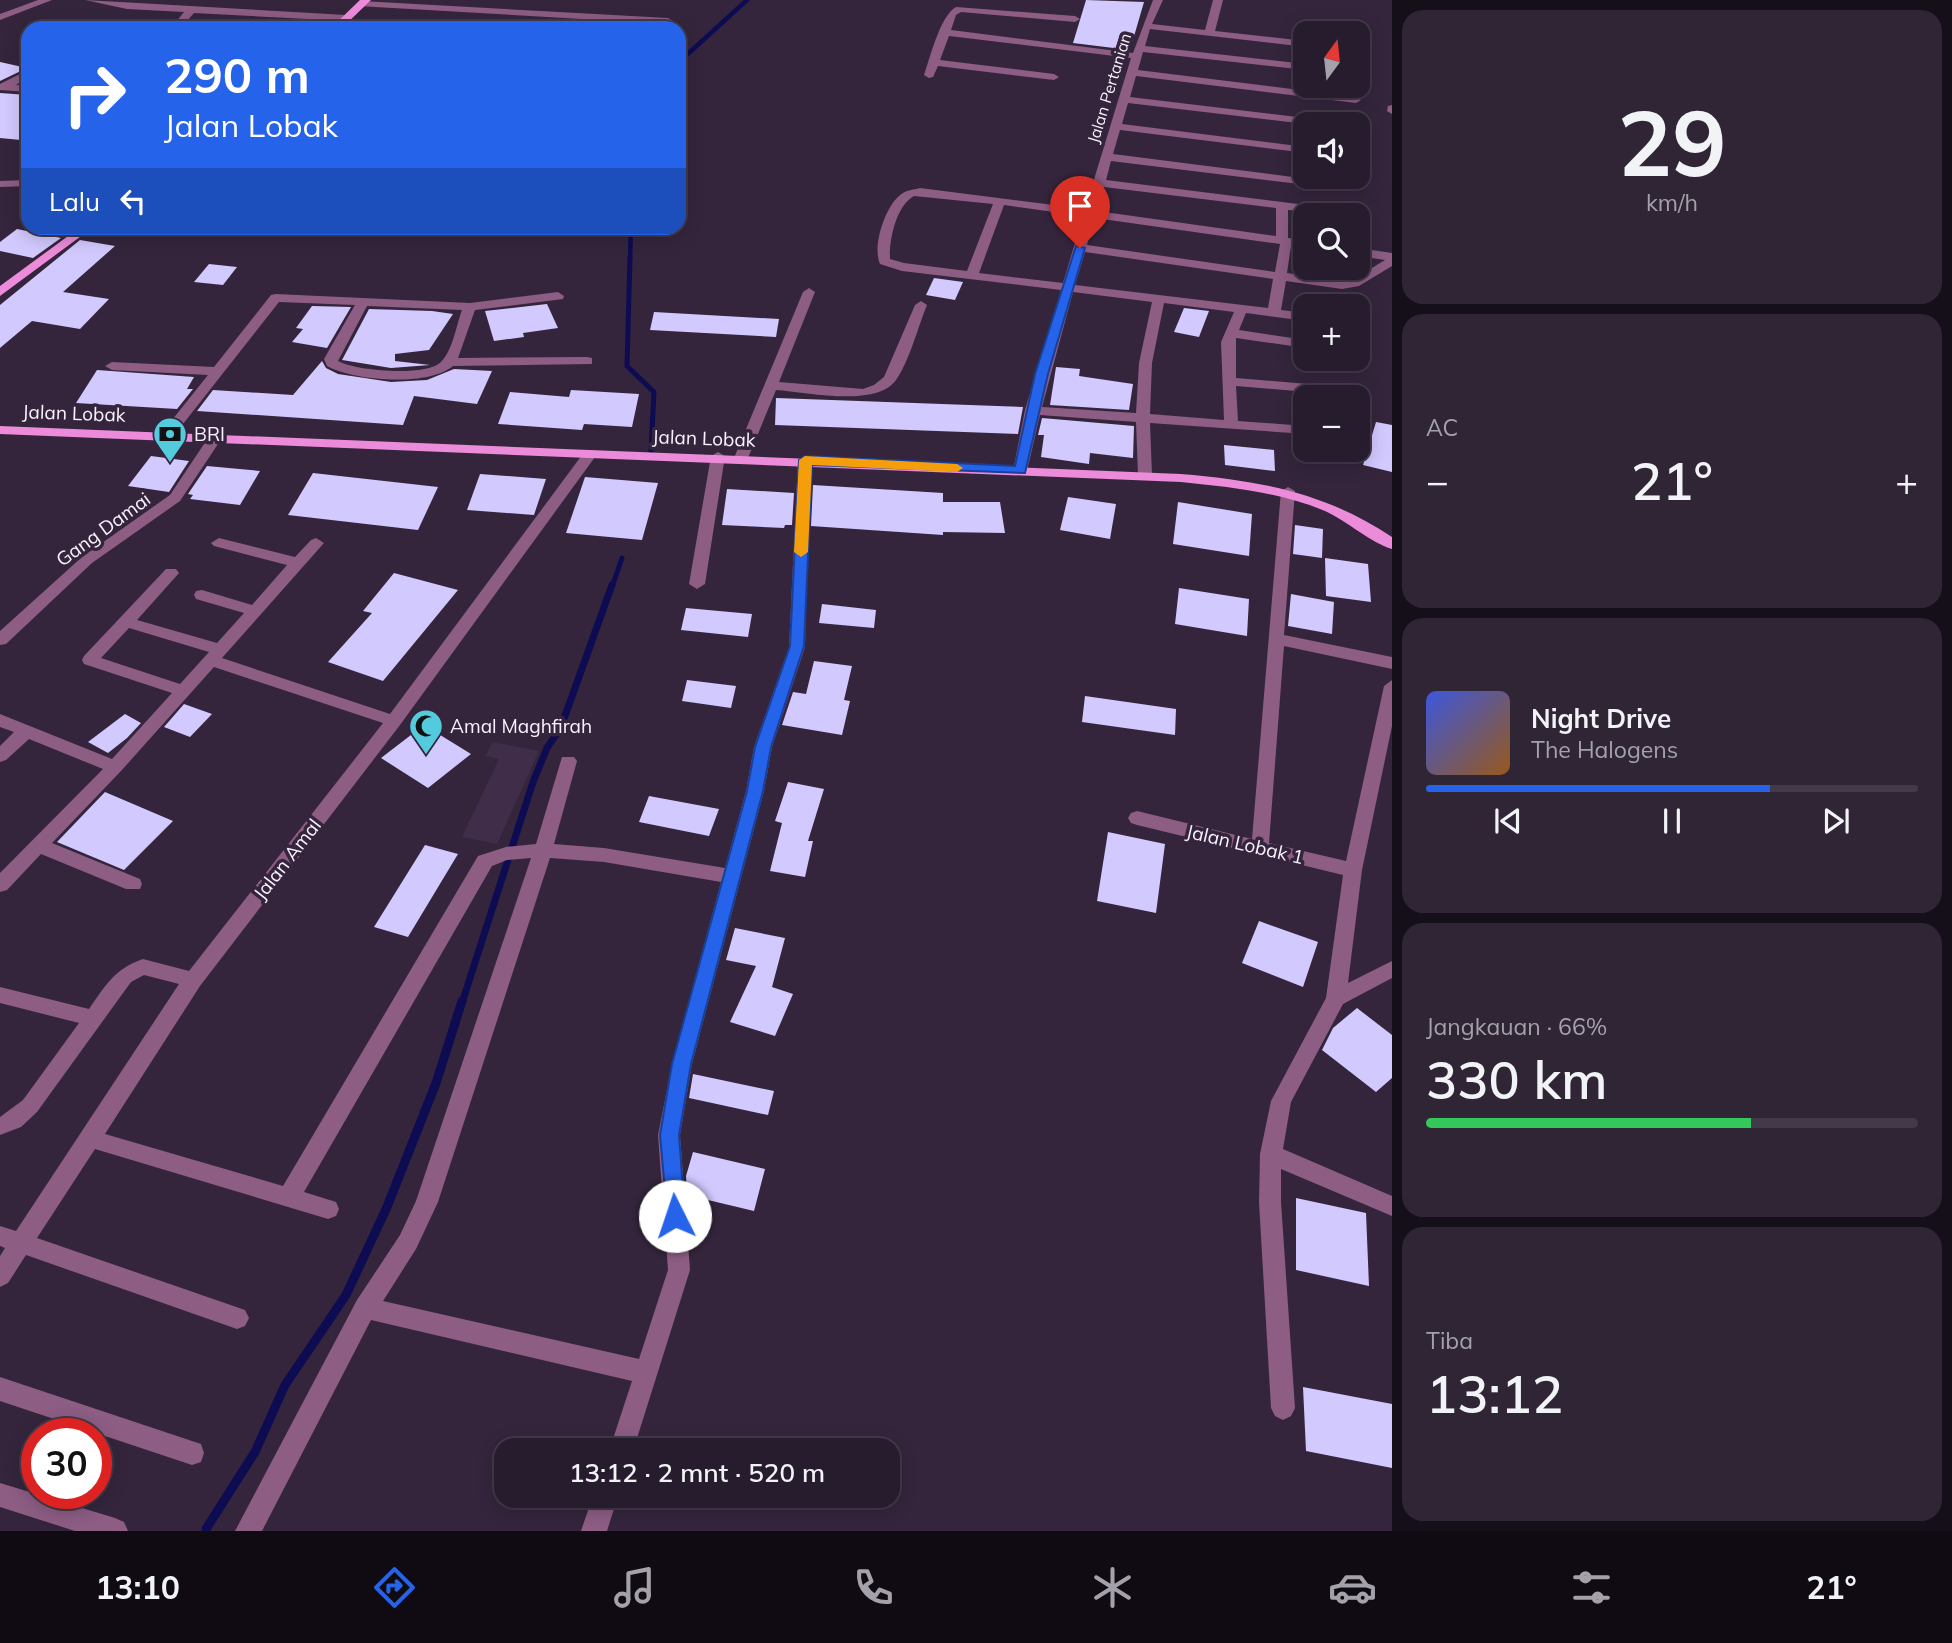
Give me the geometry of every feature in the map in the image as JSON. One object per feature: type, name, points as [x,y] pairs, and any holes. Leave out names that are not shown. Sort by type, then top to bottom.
[{"type":"main road","points":[[343,21],[364,2]]},
{"type":"main road","points":[[0,292],[77,235]]},
{"type":"main road","name":"Jalan Lobak","points":[[0,430],[590,454],[718,456],[1145,475],[1257,485],[1288,491],[1350,515],[1392,544]]},
{"type":"street","points":[[0,17],[47,0]]},
{"type":"street","points":[[127,6],[137,0]]},
{"type":"street","points":[[1209,34],[1218,0]]},
{"type":"street","points":[[94,1],[127,6],[346,18]]},
{"type":"street","name":"Jalan Pertanian","points":[[1020,471],[1032,410],[1153,1]]},
{"type":"street","points":[[364,2],[668,21]]},
{"type":"street","points":[[929,75],[952,13],[967,8],[1071,29],[1138,52],[1293,66]]},
{"type":"street","points":[[182,21],[192,9]]},
{"type":"street","points":[[1146,26],[1293,43]]},
{"type":"street","points":[[943,32],[1071,29]]},
{"type":"street","points":[[932,62],[1053,83],[1071,29]]},
{"type":"street","points":[[1280,42],[1293,38]]},
{"type":"street","points":[[1266,144],[1266,88],[1280,42]]},
{"type":"street","points":[[1131,72],[1356,100]]},
{"type":"street","points":[[3,87],[21,77]]},
{"type":"street","points":[[3,87],[21,88]]},
{"type":"street","points":[[1123,99],[1293,120]]},
{"type":"street","points":[[1115,126],[1266,144],[1285,166],[1293,170]]},
{"type":"street","points":[[1106,157],[1285,166],[1293,160]]},
{"type":"street","points":[[1274,313],[1282,276],[1285,166]]},
{"type":"street","points":[[0,184],[21,183]]},
{"type":"street","points":[[1099,183],[1293,207]]},
{"type":"street","points":[[1293,242],[1000,201],[910,193],[900,200],[881,250],[884,261],[902,267],[1293,315]]},
{"type":"street","points":[[972,275],[1000,201]]},
{"type":"street","points":[[1080,248],[1342,285],[1354,283],[1392,259]]},
{"type":"street","points":[[1370,254],[1392,259]]},
{"type":"street","points":[[741,458],[809,292]]},
{"type":"street","points":[[167,435],[276,298],[470,307],[558,296]]},
{"type":"street","points":[[1145,475],[1142,420],[1149,330],[1160,297]]},
{"type":"street","points":[[363,302],[331,359],[336,366],[420,375],[439,371],[449,362],[470,307]]},
{"type":"street","points":[[770,385],[864,393],[879,388],[890,379],[921,305]]},
{"type":"street","points":[[1231,426],[1228,342],[1242,308]]},
{"type":"street","points":[[1231,333],[1293,342]]},
{"type":"street","points":[[449,362],[587,361]]},
{"type":"street","points":[[112,366],[218,371]]},
{"type":"street","points":[[1229,381],[1293,387]]},
{"type":"street","points":[[1032,410],[1293,429]]},
{"type":"street","name":"Gang Damai","points":[[0,640],[87,560],[175,498],[215,438]]},
{"type":"street","name":"Jalan Amal","points":[[0,1276],[193,980],[394,721],[590,454]]},
{"type":"street","points":[[697,584],[718,456]]},
{"type":"street","points":[[626,1438],[679,1270],[669,1135],[682,1064],[755,791],[763,747],[797,646],[805,460]]},
{"type":"street","points":[[1260,846],[1288,491]]},
{"type":"street","points":[[219,543],[298,563]]},
{"type":"street","points":[[0,885],[115,767],[316,543]]},
{"type":"street","points":[[172,573],[90,660],[184,691]]},
{"type":"street","points":[[202,595],[255,611]]},
{"type":"street","points":[[126,622],[394,721]]},
{"type":"street","points":[[1276,639],[1392,663]]},
{"type":"street","points":[[1283,1408],[1270,1202],[1271,1154],[1281,1101],[1336,999],[1353,870],[1392,686]]},
{"type":"street","points":[[0,720],[115,767]]},
{"type":"street","points":[[0,756],[26,731]]},
{"type":"street","points":[[248,1531],[365,1308],[408,1242],[428,1202],[568,761]]},
{"type":"street","name":"Jalan Lobak 1","points":[[1137,818],[1353,870]]},
{"type":"street","points":[[37,845],[133,884]]},
{"type":"street","points":[[290,1195],[485,861],[501,853],[540,851],[731,876]]},
{"type":"street","points":[[0,1126],[22,1115],[124,976],[144,967],[193,980]]},
{"type":"street","points":[[1336,999],[1392,969]]},
{"type":"street","points":[[0,995],[93,1018]]},
{"type":"street","points":[[88,1138],[290,1195],[328,1209]]},
{"type":"street","points":[[1271,1154],[1392,1206]]},
{"type":"street","points":[[0,1236],[237,1318]]},
{"type":"street","points":[[365,1308],[648,1373]]},
{"type":"street","points":[[0,1389],[192,1453]]},
{"type":"street","points":[[0,1495],[115,1531]]},
{"type":"street","points":[[594,1531],[602,1508]]},
{"type":"shaded area","points":[[492,742],[539,751],[497,844],[462,837],[499,759],[486,756]]},
{"type":"building","points":[[1086,0],[1144,2],[1130,50],[1073,43]]},
{"type":"building","points":[[0,62],[21,67],[21,71],[0,81]]},
{"type":"building","points":[[0,93],[21,94],[21,140],[0,138]]},
{"type":"building","points":[[17,229],[21,230],[21,235],[61,238],[33,258],[0,251],[0,242]]},
{"type":"building","points":[[80,240],[115,246],[63,292],[109,299],[80,329],[32,321],[0,348],[0,305]]},
{"type":"building","points":[[209,264],[237,267],[223,285],[194,282]]},
{"type":"building","points":[[934,278],[963,282],[955,300],[926,295]]},
{"type":"building","points":[[547,304],[558,328],[494,341],[485,311]]},
{"type":"building","points":[[312,306],[351,307],[327,348],[292,342],[303,329],[296,328]]},
{"type":"building","points":[[1184,308],[1209,311],[1199,337],[1174,332]]},
{"type":"building","points":[[369,309],[453,314],[429,350],[395,354],[395,361],[430,365],[391,368],[342,360]]},
{"type":"building","points":[[654,312],[779,319],[776,337],[650,330]]},
{"type":"building","points":[[322,361],[326,368],[338,374],[391,382],[427,380],[454,369],[492,371],[477,404],[414,396],[403,425],[197,411],[213,390],[293,395]]},
{"type":"building","points":[[1056,367],[1080,369],[1079,376],[1133,384],[1129,410],[1050,405]]},
{"type":"building","points":[[97,370],[194,377],[187,389],[193,389],[177,409],[76,403]]},
{"type":"building","points":[[571,390],[639,394],[632,427],[584,424],[582,430],[498,424],[510,392],[569,397]]},
{"type":"building","points":[[776,398],[1023,407],[1018,434],[775,425]]},
{"type":"building","points":[[1042,418],[1134,426],[1133,458],[1090,453],[1089,464],[1041,457],[1044,435],[1038,435]]},
{"type":"building","points":[[1376,422],[1392,425],[1392,472],[1363,465],[1364,462],[1370,462],[1370,442]]},
{"type":"building","points":[[1224,445],[1274,450],[1275,471],[1225,465]]},
{"type":"building","points":[[151,456],[189,461],[169,492],[128,486]]},
{"type":"building","points":[[207,466],[260,471],[240,505],[190,499],[193,495],[188,494]]},
{"type":"building","points":[[313,473],[438,487],[418,530],[288,515]]},
{"type":"building","points":[[480,474],[546,479],[534,515],[467,510]]},
{"type":"building","points":[[585,477],[658,483],[642,540],[566,533]]},
{"type":"building","points":[[813,485],[943,493],[943,502],[1000,502],[1005,533],[943,532],[943,535],[811,526]]},
{"type":"building","points":[[727,489],[794,493],[792,525],[785,525],[784,528],[722,525]]},
{"type":"building","points":[[1068,497],[1116,504],[1110,539],[1060,530]]},
{"type":"building","points":[[1178,502],[1252,514],[1249,556],[1173,544]]},
{"type":"building","points":[[1295,525],[1323,529],[1322,558],[1293,554]]},
{"type":"building","points":[[1325,558],[1368,564],[1371,602],[1326,596]]},
{"type":"building","points":[[394,573],[458,590],[383,681],[328,662],[372,613],[363,611]]},
{"type":"building","points":[[1179,588],[1249,599],[1247,636],[1175,624]]},
{"type":"building","points":[[1291,594],[1334,602],[1332,634],[1288,626]]},
{"type":"building","points":[[822,604],[876,610],[874,628],[819,623]]},
{"type":"building","points":[[686,608],[752,614],[748,637],[681,630]]},
{"type":"building","points":[[814,661],[852,666],[844,700],[850,701],[842,735],[782,725],[793,692],[806,694]]},
{"type":"building","points":[[687,680],[736,686],[731,708],[682,701]]},
{"type":"building","points":[[1085,696],[1176,709],[1175,735],[1082,722]]},
{"type":"building","points":[[184,704],[212,714],[190,737],[164,727]]},
{"type":"building","points":[[125,714],[141,723],[108,753],[88,742]]},
{"type":"building","name":"Amal Maghfirah","points":[[424,725],[471,754],[428,788],[381,758]]},
{"type":"building","points":[[788,782],[824,789],[808,841],[813,841],[805,877],[770,871],[782,823],[775,821]]},
{"type":"building","points":[[105,792],[173,821],[124,870],[57,842]]},
{"type":"building","points":[[649,796],[719,809],[709,836],[639,822]]},
{"type":"building","points":[[1108,832],[1165,844],[1156,913],[1097,901]]},
{"type":"building","points":[[425,845],[458,854],[408,937],[374,927]]},
{"type":"building","points":[[1259,921],[1318,942],[1303,987],[1242,963]]},
{"type":"building","points":[[735,928],[785,938],[772,987],[793,994],[775,1036],[730,1022],[756,966],[726,960]]},
{"type":"building","points":[[1357,1008],[1392,1035],[1392,1078],[1376,1092],[1322,1050],[1333,1028]]},
{"type":"building","points":[[693,1074],[774,1091],[768,1115],[689,1098]]},
{"type":"building","points":[[693,1152],[765,1169],[754,1211],[687,1195],[686,1176]]},
{"type":"building","points":[[1296,1198],[1366,1213],[1369,1286],[1296,1270]]},
{"type":"building","points":[[1303,1387],[1392,1404],[1392,1468],[1306,1451]]},
{"type":"waterway","points":[[686,56],[747,0]]},
{"type":"waterway","points":[[630,259],[631,235]]},
{"type":"waterway","points":[[630,257],[627,366],[654,392],[651,451]]},
{"type":"waterway","points":[[612,587],[622,558]]},
{"type":"waterway","points":[[462,1003],[533,782],[547,748],[561,727],[612,585]]},
{"type":"waterway","points":[[206,1529],[255,1452],[285,1385],[346,1295],[387,1207],[436,1083],[462,1001]]},
{"type":"slow traffic","points":[[801,552],[806,499],[805,460],[957,468]]},
{"type":"place","name":"BRI","points":[[170,464]]},
{"type":"place","name":"Amal Maghfirah","points":[[426,756]]},
{"type":"route","points":[[675,1216],[669,1135],[682,1064],[755,791],[763,747],[797,646],[797,597],[806,499],[805,460],[1020,471],[1032,410],[1080,248]]}]
